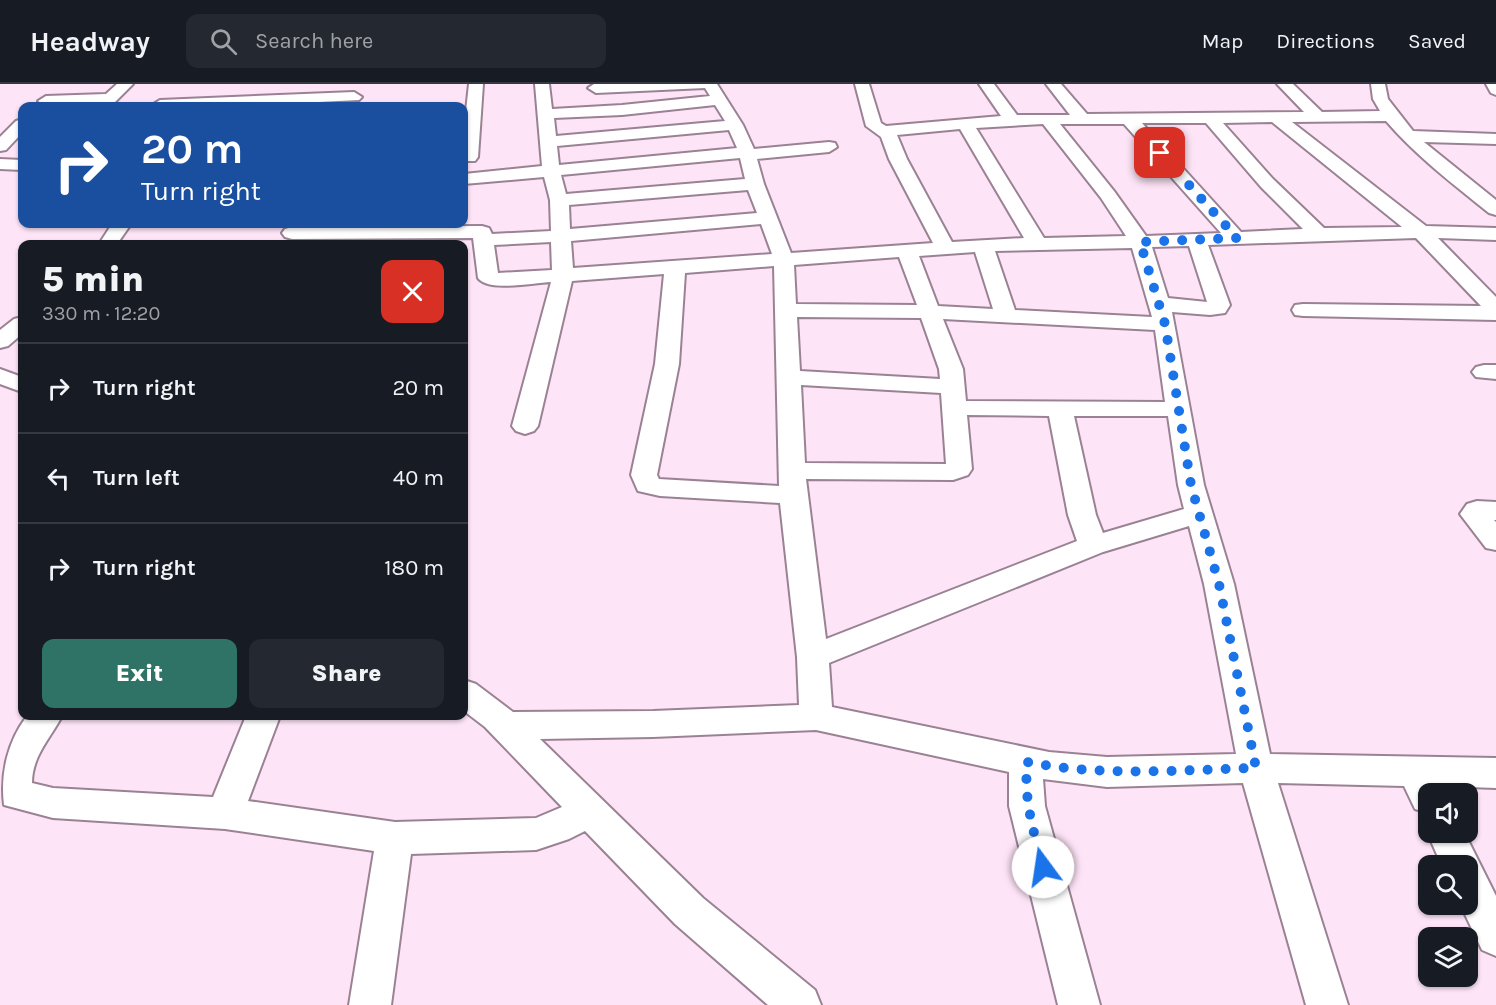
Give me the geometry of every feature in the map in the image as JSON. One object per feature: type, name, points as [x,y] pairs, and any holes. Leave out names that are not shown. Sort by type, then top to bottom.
[{"type":"street","points":[[45,102],[64,84]]},
{"type":"street","points":[[70,102],[110,99],[126,84]]},
{"type":"street","points":[[219,102],[231,84]]},
{"type":"street","points":[[469,157],[476,84]]},
{"type":"street","points":[[525,426],[563,274],[559,200],[551,170],[542,84]]},
{"type":"street","points":[[596,88],[704,84]]},
{"type":"street","points":[[710,84],[735,125],[784,261],[793,483],[813,657],[816,717]]},
{"type":"street","points":[[862,84],[872,124],[888,134],[897,159],[945,247]]},
{"type":"street","points":[[986,84],[1012,120]]},
{"type":"street","points":[[1053,84],[1082,119]]},
{"type":"street","points":[[1284,84],[1317,117]]},
{"type":"street","points":[[1378,84],[1377,93],[1381,104],[1407,136],[1496,209]]},
{"type":"street","points":[[1493,84],[1496,90]]},
{"type":"street","points":[[162,102],[172,91]]},
{"type":"street","points":[[238,102],[355,96]]},
{"type":"street","points":[[544,114],[622,110],[719,100]]},
{"type":"street","points":[[883,131],[1012,120],[1390,116]]},
{"type":"street","points":[[1277,118],[1421,231],[1496,311]]},
{"type":"street","points":[[1129,119],[1237,238]]},
{"type":"street","points":[[1211,119],[1267,183],[1319,234]]},
{"type":"street","points":[[1048,120],[1107,195],[1140,242],[1162,314],[1199,514],[1219,584],[1256,768],[1327,1005]]},
{"type":"street","points":[[965,124],[1038,244]]},
{"type":"street","points":[[548,142],[735,125]]},
{"type":"street","points":[[0,146],[18,131]]},
{"type":"street","points":[[1407,136],[1494,140]]},
{"type":"street","points":[[468,179],[828,147]]},
{"type":"street","points":[[0,164],[18,165]]},
{"type":"street","points":[[559,200],[755,184]]},
{"type":"street","points":[[483,240],[561,236],[769,218]]},
{"type":"street","points":[[291,234],[482,232],[488,278],[493,280],[675,269],[945,247],[1421,231],[1496,234]]},
{"type":"street","points":[[785,310],[931,312],[1006,316],[1162,314],[1216,309],[1219,305],[1197,240]]},
{"type":"street","points":[[983,246],[1006,316]]},
{"type":"street","points":[[675,269],[668,364],[644,475],[647,485],[660,488],[793,483],[956,472],[959,469],[951,369],[907,251]]},
{"type":"street","points":[[1303,310],[1496,311]]},
{"type":"street","points":[[0,341],[18,327]]},
{"type":"street","points":[[0,376],[18,383]]},
{"type":"street","points":[[788,377],[954,398],[1060,408],[1178,409]]},
{"type":"street","points":[[1060,408],[1082,515],[1093,545]]},
{"type":"street","points":[[1496,511],[1477,510],[1474,514],[1496,541]]},
{"type":"street","points":[[813,657],[1093,545],[1199,514]]},
{"type":"street","points":[[468,696],[505,726],[689,911],[800,1005]]},
{"type":"street","points":[[505,726],[816,717],[1049,766],[1107,772],[1256,768],[1418,784]]},
{"type":"street","points":[[41,720],[9,757],[17,794],[53,803],[225,813],[395,838],[536,834],[556,828],[589,811]]},
{"type":"street","points":[[225,813],[261,720]]},
{"type":"street","points":[[1027,762],[1025,789],[1027,806],[1079,1005]]},
{"type":"street","points":[[1428,783],[1496,773]]},
{"type":"street","points":[[370,1005],[395,838]]},
{"type":"street","points":[[1478,900],[1496,937]]},
{"type":"route","points":[[1043,867],[1027,806],[1025,789],[1027,762],[1107,772],[1256,768],[1219,584],[1191,485],[1165,324],[1140,242],[1237,238],[1160,153]]}]
